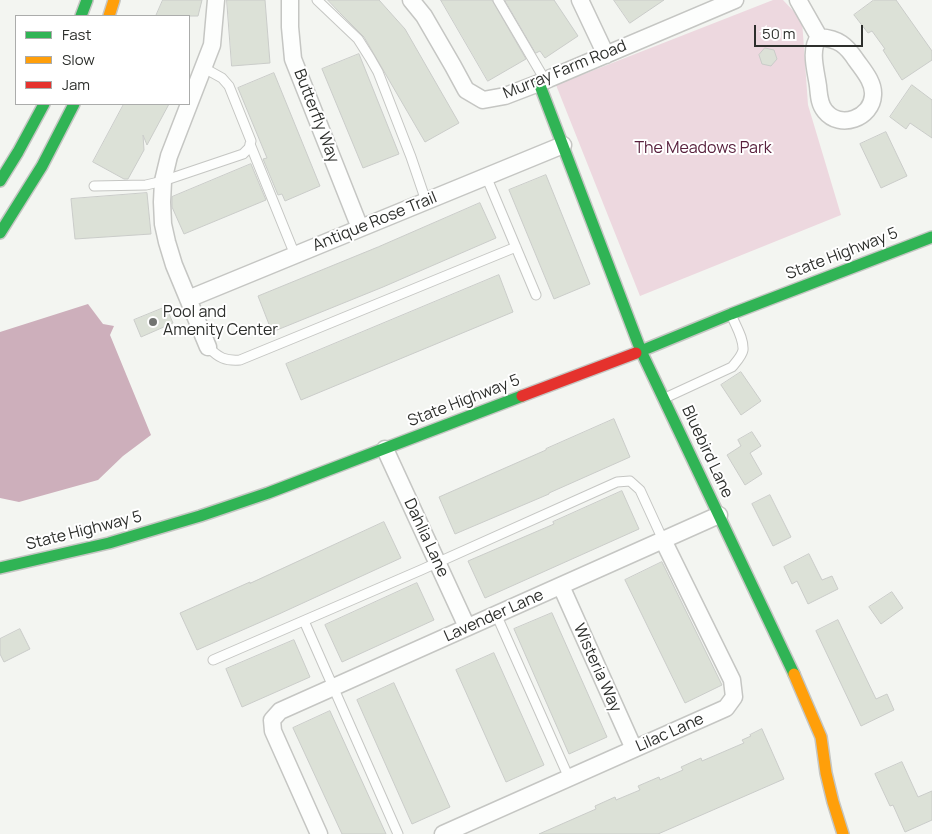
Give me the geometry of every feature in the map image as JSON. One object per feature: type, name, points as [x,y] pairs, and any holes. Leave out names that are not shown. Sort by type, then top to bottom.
[{"type":"street","points":[[81,15],[87,0]]},
{"type":"street","points":[[109,15],[114,0]]},
{"type":"street","points":[[190,103],[212,45],[216,0]]},
{"type":"street","name":"Butterfly Way","points":[[290,0],[290,27],[294,59],[360,228]]},
{"type":"street","name":"Murray Farm Road","points":[[411,0],[424,16],[466,90],[483,100],[504,96],[542,82],[735,0]]},
{"type":"street","points":[[580,0],[606,55]]},
{"type":"street","points":[[798,0],[819,37]]},
{"type":"street","points":[[819,37],[840,42],[848,49],[870,80],[873,94],[869,108],[862,116],[850,121],[839,120],[830,117],[824,111],[819,100],[814,51],[819,37]]},
{"type":"street","name":"Bluebird Lane","points":[[542,82],[563,145],[641,350],[799,685],[821,737],[832,802],[843,834]]},
{"type":"street","points":[[0,181],[43,105]]},
{"type":"street","points":[[0,233],[42,166],[73,105]]},
{"type":"street","points":[[189,105],[169,156],[163,182],[163,224],[174,265],[208,347]]},
{"type":"street","name":"Antique Rose Trail","points":[[188,299],[563,145]]},
{"type":"street","name":"State Highway 5","points":[[0,568],[86,549],[207,515],[385,449],[932,237]]},
{"type":"street","name":"Dahlia Lane","points":[[385,449],[467,627]]},
{"type":"street","name":"Lavender Lane","points":[[320,834],[273,731],[272,720],[280,711],[719,515]]},
{"type":"street","name":"Lilac Lane","points":[[443,834],[726,708],[734,697],[732,680],[663,540]]},
{"type":"street","name":"Wisteria Way","points":[[561,586],[634,749]]},
{"type":"lane","points":[[317,0],[358,40],[378,72],[426,201]]},
{"type":"lane","points":[[498,0],[542,82]]},
{"type":"lane","points":[[204,68],[222,78],[229,86],[251,141],[250,144],[296,255]]},
{"type":"lane","points":[[94,186],[146,186],[163,182],[243,154],[250,144]]},
{"type":"lane","points":[[486,176],[536,296]]},
{"type":"lane","points":[[208,347],[216,356],[228,361],[240,360],[516,247]]},
{"type":"lane","points":[[664,399],[732,367],[743,351],[742,340],[731,314]]},
{"type":"lane","points":[[213,660],[617,482],[630,480],[640,490],[663,540]]},
{"type":"lane","points":[[496,614],[569,778]]},
{"type":"lane","points":[[304,621],[398,834]]},
{"type":"green space","name":"The Meadows Park","points":[[773,0],[783,0],[802,20],[808,105],[841,215],[640,296],[556,85]]},
{"type":"shaded area","points":[[88,304],[103,324],[114,326],[110,335],[151,435],[123,456],[98,480],[19,502],[0,498],[0,332]]},
{"type":"building","points":[[163,0],[202,0],[198,16],[156,15]]},
{"type":"building","points":[[227,0],[265,0],[270,63],[232,66]]},
{"type":"building","points":[[328,0],[379,0],[405,29],[459,123],[425,142],[364,37]]},
{"type":"building","points":[[441,0],[492,0],[526,59],[488,81]]},
{"type":"building","points":[[505,0],[554,0],[578,36],[545,58],[540,51],[536,53]]},
{"type":"building","points":[[614,0],[664,0],[630,23]]},
{"type":"building","points":[[874,0],[896,0],[932,51],[932,60],[902,80],[883,50],[885,49],[872,31],[868,33],[854,15]]},
{"type":"building","points":[[765,48],[774,50],[777,59],[771,66],[762,64],[759,55]]},
{"type":"building","points":[[359,54],[399,154],[363,168],[322,69]]},
{"type":"building","points":[[274,73],[320,186],[285,201],[282,194],[278,195],[263,159],[267,158],[238,88]]},
{"type":"building","points":[[912,85],[932,100],[932,138],[910,123],[906,129],[890,117]]},
{"type":"building","points":[[123,105],[168,105],[147,145],[143,135],[144,150],[128,179],[124,179],[93,162]]},
{"type":"building","points":[[886,132],[907,176],[881,188],[860,144]]},
{"type":"building","points":[[251,164],[266,200],[184,234],[172,207],[172,197]]},
{"type":"building","points":[[546,175],[590,284],[554,299],[509,190]]},
{"type":"building","points":[[147,193],[151,234],[75,239],[71,199]]},
{"type":"building","points":[[480,203],[496,238],[272,332],[258,296]]},
{"type":"building","points":[[499,275],[513,312],[301,400],[286,364]]},
{"type":"building","name":"Pool and Amenity Center","points":[[166,307],[173,323],[141,337],[134,320]]},
{"type":"building","points":[[741,372],[761,401],[741,415],[721,385]]},
{"type":"building","points":[[614,419],[630,457],[455,534],[439,497]]},
{"type":"building","points":[[752,432],[761,446],[750,453],[762,474],[745,485],[727,455],[741,446],[738,440]]},
{"type":"building","points":[[622,491],[639,529],[485,598],[468,561],[554,524],[553,522]]},
{"type":"building","points":[[770,495],[791,537],[773,546],[752,504]]},
{"type":"building","points":[[384,522],[401,558],[197,650],[180,613]]},
{"type":"building","points":[[809,554],[822,580],[832,576],[838,589],[808,604],[797,581],[792,584],[784,567]]},
{"type":"building","points":[[662,562],[722,685],[685,703],[625,580]]},
{"type":"building","points":[[417,583],[434,620],[342,662],[325,625]]},
{"type":"building","points":[[892,592],[903,608],[881,624],[869,607]]},
{"type":"building","points":[[552,613],[607,737],[569,754],[514,629]]},
{"type":"building","points":[[838,620],[876,699],[887,694],[894,710],[861,726],[816,631]]},
{"type":"building","points":[[20,629],[30,649],[4,662],[0,654],[0,639]]},
{"type":"building","points":[[294,640],[310,677],[242,707],[226,669]]},
{"type":"building","points":[[494,653],[544,765],[506,782],[456,670]]},
{"type":"building","points":[[394,683],[450,807],[412,824],[357,700]]},
{"type":"building","points":[[330,711],[386,834],[342,834],[293,728]]},
{"type":"building","points":[[762,729],[784,779],[658,834],[539,834],[596,809],[595,806],[615,797],[616,800],[640,790],[638,786],[659,777],[660,780],[683,770],[681,767],[701,758],[702,761],[744,743],[742,740]]},
{"type":"building","points":[[902,762],[918,797],[932,791],[932,820],[905,832],[893,805],[890,806],[875,774]]},
{"type":"traffic: fast","points":[[81,15],[87,0]]},
{"type":"traffic: fast","points":[[539,83],[641,351],[794,674]]},
{"type":"traffic: fast","points":[[0,181],[43,105]]},
{"type":"traffic: fast","points":[[0,233],[42,166],[73,105]]},
{"type":"traffic: fast","points":[[636,353],[731,314],[932,237]]},
{"type":"traffic: fast","points":[[0,568],[109,543],[200,516],[268,493],[522,396]]},
{"type":"traffic: slow","points":[[109,15],[114,0]]},
{"type":"traffic: slow","points":[[794,674],[821,737],[826,773],[843,834]]},
{"type":"traffic: jam","points":[[522,396],[636,353]]},
{"type":"place","name":"Pool and Amenity Center","points":[[153,322]]}]
